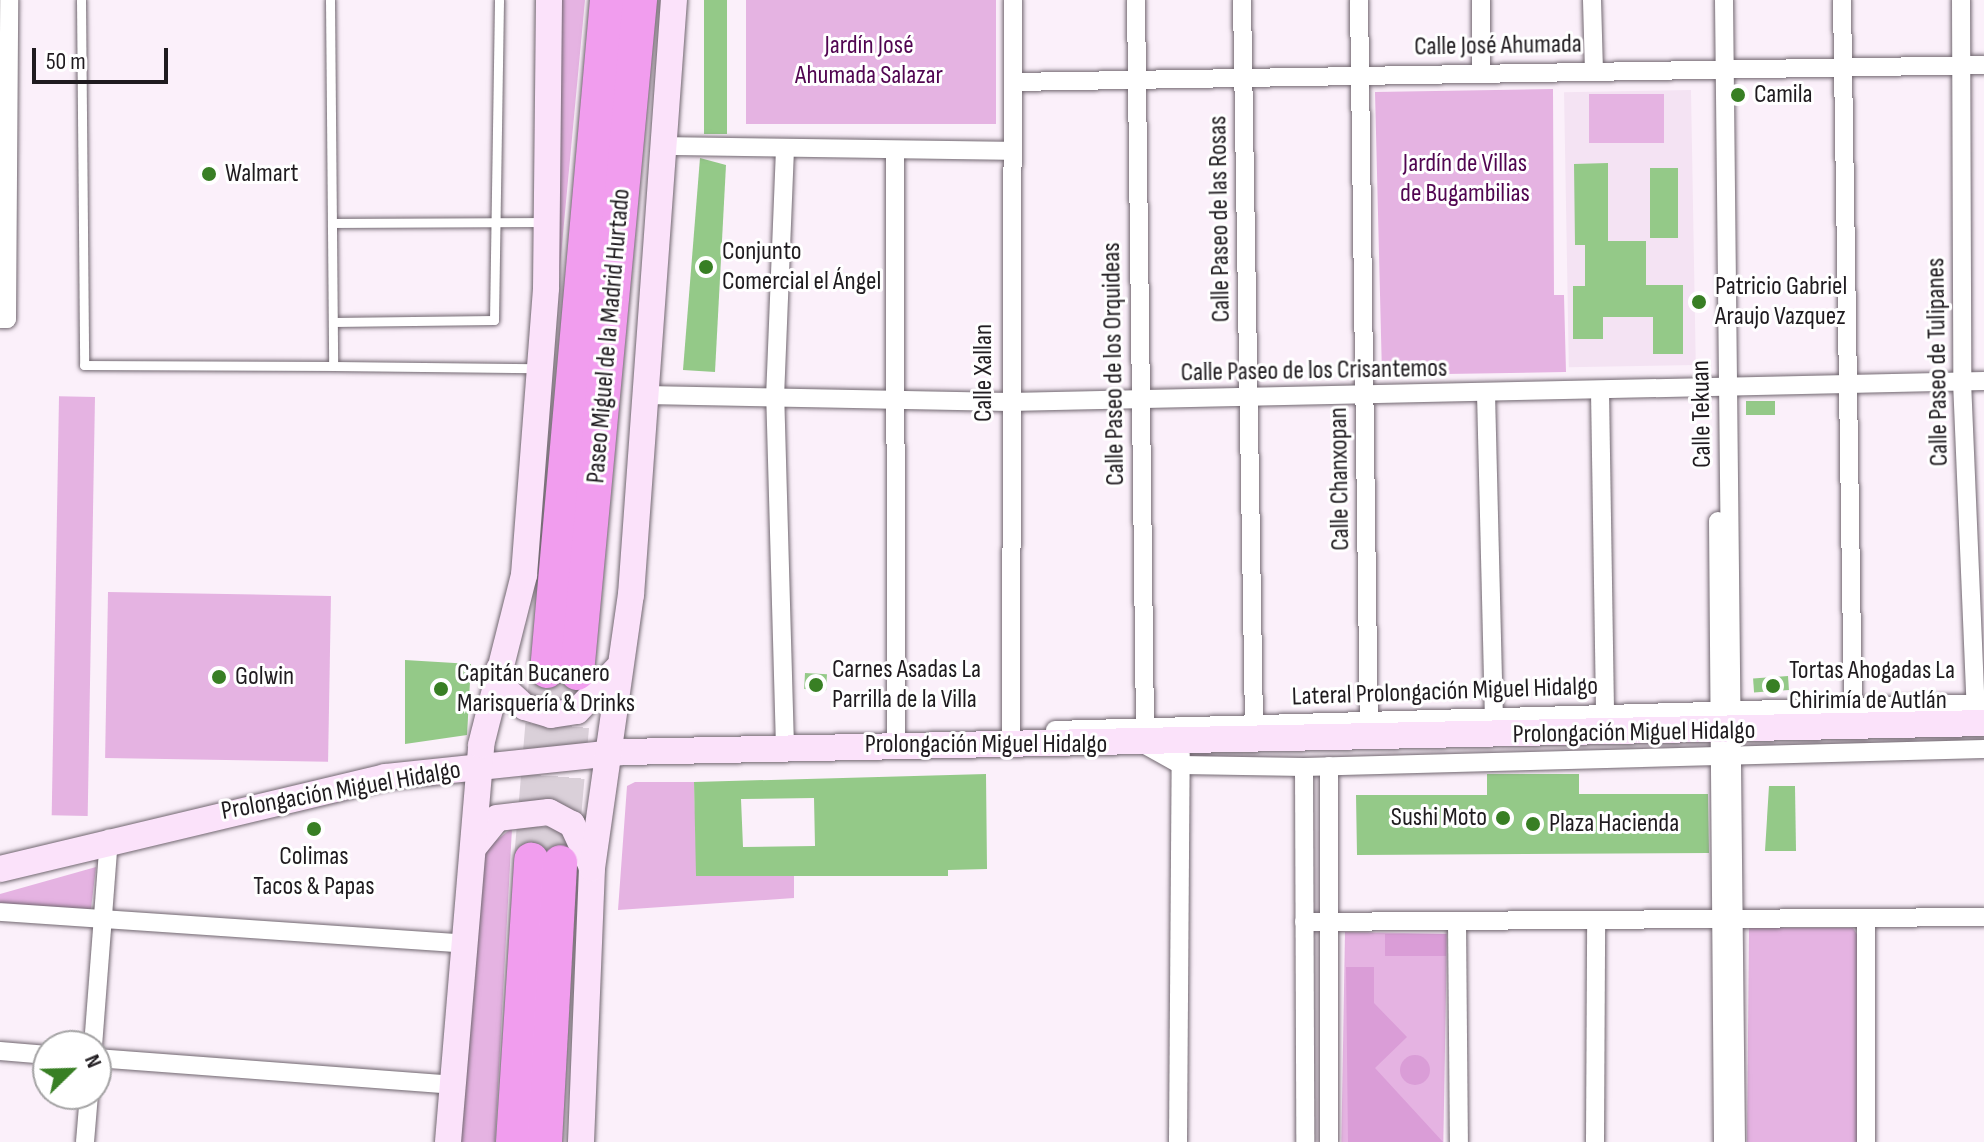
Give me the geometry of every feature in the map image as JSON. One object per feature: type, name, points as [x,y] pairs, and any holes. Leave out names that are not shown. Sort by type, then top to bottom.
[{"type":"highway","name":"Paseo Miguel de la Madrid Hurtado","points":[[607,0],[562,672],[640,0]]},
{"type":"highway","points":[[513,1142],[561,864]]},
{"type":"highway","points":[[545,1142],[561,864]]},
{"type":"street","points":[[4,319],[9,0]]},
{"type":"street","points":[[448,1142],[480,766],[499,669],[524,575],[541,368],[549,0]]},
{"type":"street","points":[[582,1141],[561,864],[608,753],[620,665],[666,146],[674,0]]},
{"type":"street","name":"Calle Xallan","points":[[1011,739],[1009,402],[1013,0]]},
{"type":"street","name":"Calle Paseo de los Orquideas","points":[[1136,0],[1145,736]]},
{"type":"street","name":"Calle Paseo de las Rosas","points":[[1242,0],[1254,725]]},
{"type":"street","name":"Calle Chanxopan","points":[[1359,0],[1369,741]]},
{"type":"street","points":[[1481,0],[1481,72]]},
{"type":"street","points":[[1592,0],[1594,70]]},
{"type":"street","name":"Calle Tekuan","points":[[1714,0],[1720,66]]},
{"type":"street","name":"Calle Tekuan","points":[[1724,0],[1720,66],[1721,386],[1728,919]]},
{"type":"street","points":[[1842,0],[1853,384],[1853,708]]},
{"type":"street","name":"Calle Paseo de Tulipanes","points":[[1961,0],[1962,381],[1980,713]]},
{"type":"street","name":"Calle José Ahumada","points":[[1013,82],[1720,66],[1984,65]]},
{"type":"street","points":[[666,146],[785,152],[1013,151]]},
{"type":"street","points":[[785,152],[775,398],[785,747]]},
{"type":"street","points":[[895,152],[890,401],[903,745]]},
{"type":"street","name":"Calle Paseo de los Crisantemos","points":[[645,395],[890,401],[1140,401],[1984,381]]},
{"type":"street","points":[[1600,391],[1605,713]]},
{"type":"street","points":[[1486,393],[1494,713]]},
{"type":"street","points":[[499,669],[507,691],[525,707],[551,715],[577,711],[620,665]]},
{"type":"street","name":"Lateral Prolongación Miguel Hidalgo","points":[[1727,731],[1853,708],[1980,713]]},
{"type":"street","name":"Lateral Prolongación Miguel Hidalgo","points":[[1181,754],[1304,767],[1329,766],[1369,741],[1494,713],[1605,713],[1727,731],[1984,749]]},
{"type":"street","name":"Prolongación Miguel Hidalgo","points":[[0,869],[109,839],[385,777],[608,753],[1145,736],[1181,754],[1369,741],[1727,731],[1980,713]]},
{"type":"street","name":"Lateral Prolongación Miguel Hidalgo","points":[[1145,736],[1254,725],[1369,741]]},
{"type":"street","points":[[1178,1142],[1181,754]]},
{"type":"street","points":[[1329,766],[1329,1142]]},
{"type":"street","points":[[1304,767],[1305,1142]]},
{"type":"street","points":[[471,850],[497,818],[549,812],[585,841],[561,864]]},
{"type":"street","points":[[94,1030],[109,839]]},
{"type":"street","points":[[0,912],[103,916],[465,944]]},
{"type":"street","points":[[1304,922],[1984,917]]},
{"type":"street","points":[[1866,918],[1866,1142]]},
{"type":"street","points":[[1723,1142],[1728,919]]},
{"type":"street","points":[[1728,919],[1736,1142]]},
{"type":"street","points":[[1595,1142],[1596,920]]},
{"type":"street","points":[[1457,921],[1459,1142]]},
{"type":"street","points":[[0,1051],[32,1054]]},
{"type":"street","points":[[112,1059],[452,1085]]},
{"type":"street","points":[[85,1142],[88,1110]]},
{"type":"lane","points":[[81,0],[84,365],[541,368]]},
{"type":"lane","points":[[330,0],[333,366]]},
{"type":"lane","points":[[333,322],[494,320],[499,0]]},
{"type":"lane","points":[[333,223],[543,222]]},
{"type":"shaded area","points":[[1691,90],[1696,365],[1569,367],[1564,92]]},
{"type":"shaded area","points":[[1385,934],[1446,934],[1446,956],[1385,956]]},
{"type":"shaded area","points":[[1346,967],[1374,967],[1374,1003],[1407,1037],[1375,1068],[1443,1142],[1348,1142]]},
{"type":"shaded area","points":[[1415,1055],[1421,1056],[1429,1064],[1429,1076],[1421,1084],[1415,1085],[1409,1084],[1401,1076],[1400,1070],[1401,1064],[1409,1056]]},
{"type":"green space","points":[[559,0],[585,0],[558,287]]},
{"type":"green space","name":"Jardín José Ahumada Salazar","points":[[746,0],[996,0],[996,124],[746,124]]},
{"type":"green space","name":"Jardín de Villas de Bugambilias","points":[[1553,89],[1554,295],[1564,295],[1566,372],[1382,375],[1375,92]]},
{"type":"green space","points":[[1589,94],[1664,94],[1664,143],[1589,143]]},
{"type":"green space","points":[[59,396],[95,397],[88,816],[52,815]]},
{"type":"green space","name":"Golwin","points":[[108,592],[331,596],[328,762],[105,758]]},
{"type":"green space","points":[[635,782],[694,782],[697,876],[794,874],[794,898],[618,910],[627,786]]},
{"type":"green space","points":[[512,828],[495,1142],[459,1142],[481,853]]},
{"type":"green space","points":[[96,867],[91,909],[0,906],[0,894]]},
{"type":"green space","points":[[1749,928],[1853,928],[1858,936],[1859,1142],[1747,1142]]},
{"type":"green space","points":[[1345,932],[1447,934],[1443,1142],[1341,1142]]},
{"type":"building","points":[[704,0],[727,0],[727,134],[704,134]]},
{"type":"building","name":"Conjunto Comercial el Ángel","points":[[700,158],[726,165],[715,372],[683,370]]},
{"type":"building","points":[[1608,163],[1608,241],[1646,241],[1646,285],[1683,285],[1683,354],[1653,354],[1653,317],[1603,317],[1603,339],[1573,339],[1573,286],[1585,286],[1585,245],[1575,245],[1574,164]]},
{"type":"building","points":[[1650,168],[1678,168],[1678,238],[1650,238]]},
{"type":"building","points":[[1746,401],[1775,401],[1775,415],[1746,415]]},
{"type":"building","points":[[405,660],[471,664],[467,735],[405,744]]},
{"type":"building","points":[[805,673],[827,674],[826,690],[804,689]]},
{"type":"building","points":[[1788,676],[1789,690],[1754,692],[1753,678]]},
{"type":"building","points":[[986,774],[987,869],[948,870],[948,876],[696,876],[694,782]],"holes":[[[814,798],[815,846],[743,847],[741,799]]]},
{"type":"building","name":"Plaza Hacienda","points":[[1487,774],[1579,774],[1579,794],[1708,794],[1709,853],[1357,855],[1356,795],[1487,795]]},
{"type":"building","points":[[1769,786],[1795,786],[1796,851],[1765,851]]},
{"type":"tunnel","points":[[531,860],[547,671]]},
{"type":"tunnel","points":[[560,862],[577,673]]},
{"type":"place","name":"Camila","points":[[1738,95]]},
{"type":"place","name":"Walmart","points":[[209,174]]},
{"type":"place","name":"Conjunto Comercial el Ángel","points":[[706,267]]},
{"type":"place","name":"Patricio Gabriel Araujo Vazquez","points":[[1699,302]]},
{"type":"place","name":"Golwin","points":[[219,677]]},
{"type":"place","name":"Carnes Asadas La Parrilla de la Villa","points":[[816,685]]},
{"type":"place","name":"Tortas Ahogadas La Chirimía de Autlán","points":[[1773,686]]},
{"type":"place","name":"Capitán Bucanero Marisquería & Drinks","points":[[441,689]]},
{"type":"place","name":"Sushi Moto","points":[[1503,818]]},
{"type":"place","name":"Plaza Hacienda","points":[[1533,824]]},
{"type":"place","name":"Colimas Tacos & Papas","points":[[314,829]]}]
